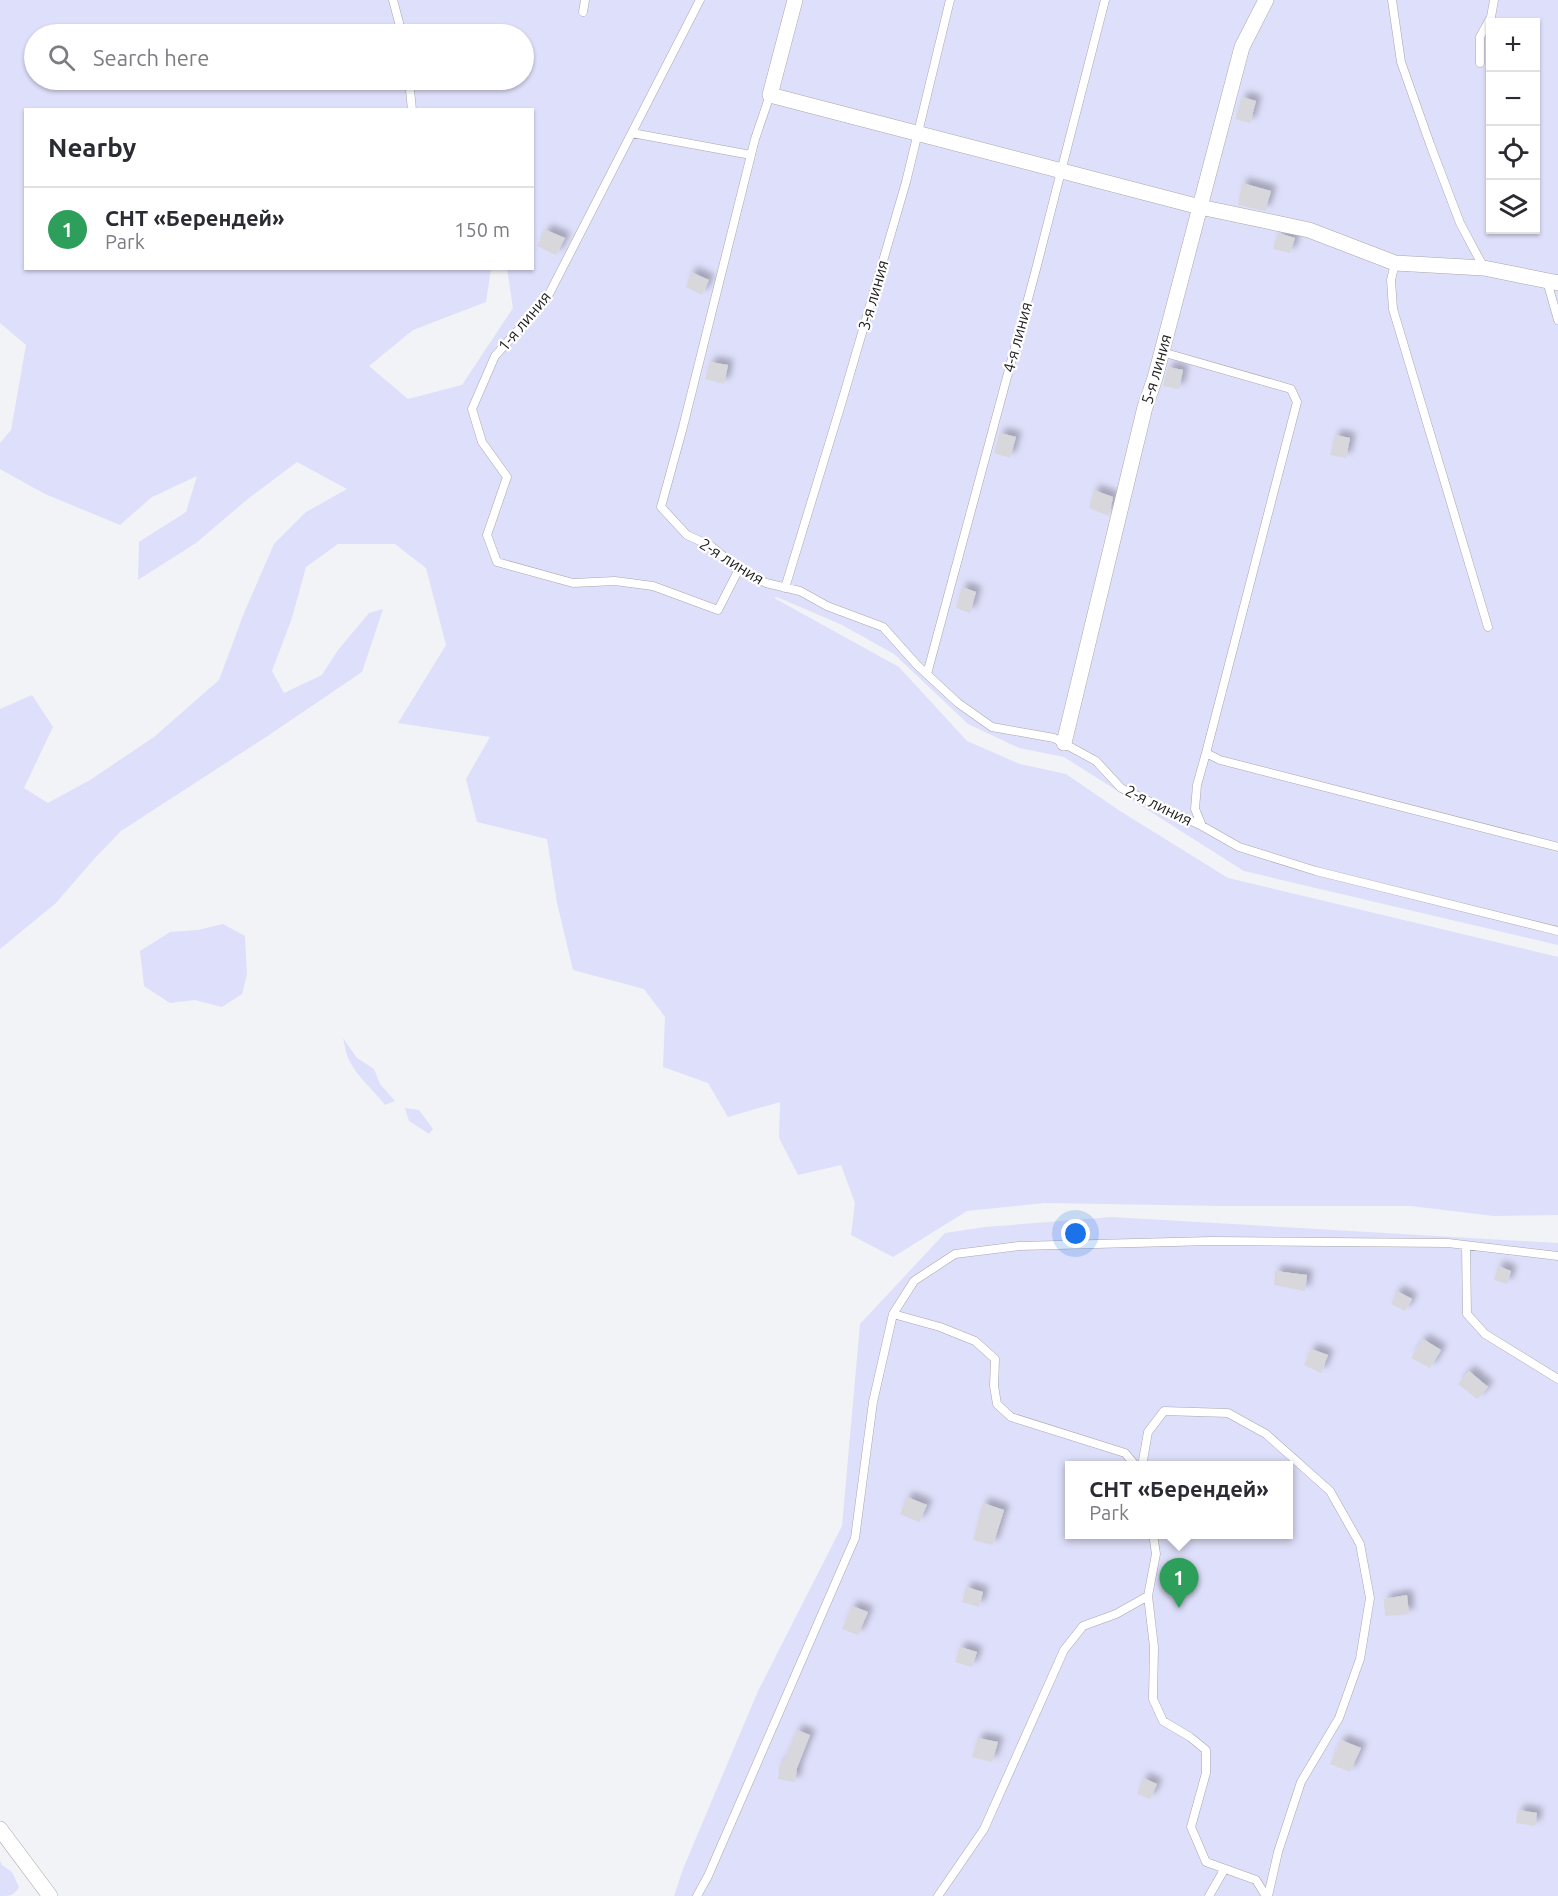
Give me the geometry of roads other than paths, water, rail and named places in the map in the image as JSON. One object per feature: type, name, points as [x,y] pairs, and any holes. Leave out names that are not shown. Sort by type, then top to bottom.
[{"type":"street","points":[[795,0],[770,94],[1200,207],[1309,230],[1395,263],[1484,268],[1553,282]]},
{"type":"street","name":"5-я линия","points":[[1064,743],[1139,429],[1162,352],[1242,48],[1266,0]]},
{"type":"street","points":[[0,1829],[50,1896]]},
{"type":"lane","points":[[393,0],[399,24]]},
{"type":"lane","points":[[583,12],[585,0]]},
{"type":"lane","name":"1-я линия","points":[[700,0],[548,298],[495,356],[471,409],[482,442],[507,477],[488,535],[496,562],[573,583],[615,581],[653,586],[718,610],[739,569]]},
{"type":"lane","name":"3-я линия","points":[[785,588],[906,182],[950,0]]},
{"type":"lane","name":"4-я линия","points":[[927,674],[1105,0]]},
{"type":"lane","points":[[1392,0],[1401,62],[1460,223],[1484,268]]},
{"type":"lane","points":[[1480,63],[1480,38],[1491,17],[1494,0]]},
{"type":"lane","points":[[410,90],[412,108]]},
{"type":"lane","name":"2-я линия","points":[[770,94],[751,155],[662,507],[687,535],[711,546],[739,569],[766,583],[800,591],[828,606],[883,627],[927,674],[958,702],[992,727],[1054,738],[1096,761],[1121,788],[1202,826],[1239,847],[1316,871],[1558,931]]},
{"type":"lane","points":[[632,133],[751,155]]},
{"type":"lane","points":[[1395,263],[1391,280],[1393,309],[1488,627]]},
{"type":"lane","points":[[1553,282],[1558,320]]},
{"type":"lane","points":[[1162,352],[1291,389],[1297,402],[1197,785],[1195,809],[1202,826]]},
{"type":"lane","points":[[1206,753],[1220,760],[1558,847]]},
{"type":"lane","points":[[697,1896],[718,1854],[855,1538],[873,1402],[893,1314],[914,1281],[955,1254],[1019,1246],[1211,1241],[1448,1243],[1558,1256]]},
{"type":"lane","points":[[1466,1246],[1467,1314],[1485,1334],[1558,1379]]},
{"type":"lane","points":[[893,1314],[940,1327],[975,1341],[995,1359],[994,1386],[997,1404],[1011,1417],[1125,1453],[1132,1461]]},
{"type":"lane","points":[[1143,1461],[1148,1432],[1164,1411],[1228,1413],[1266,1434],[1330,1491],[1360,1544],[1370,1598],[1360,1659],[1338,1718],[1301,1782],[1278,1852],[1267,1896]]},
{"type":"lane","points":[[1154,1539],[1156,1554],[1148,1596],[1154,1647],[1153,1699],[1163,1721],[1190,1737],[1206,1750],[1206,1773],[1191,1827],[1206,1862],[1256,1880],[1267,1896]]},
{"type":"lane","points":[[938,1896],[984,1829],[1064,1650],[1083,1626],[1116,1614],[1148,1596]]},
{"type":"lane","points":[[1209,1896],[1224,1870]]},
{"type":"place","name":"СНТ «Берендей»","points":[[1179,1608]]}]
